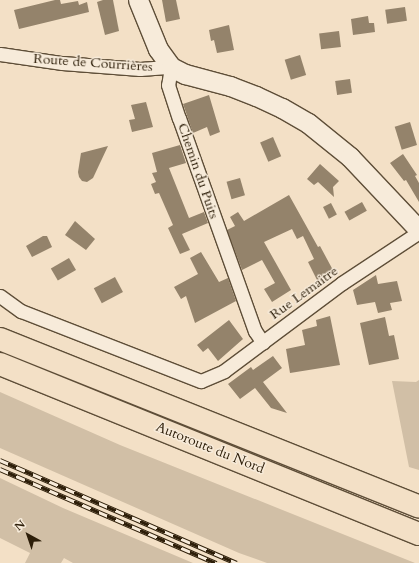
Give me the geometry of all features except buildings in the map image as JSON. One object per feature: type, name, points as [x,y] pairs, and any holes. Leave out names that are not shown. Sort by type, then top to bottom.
[{"type":"highway","name":"Autoroute du Nord","points":[[0,339],[419,507]]},
{"type":"highway","points":[[59,362],[419,494]]},
{"type":"highway","name":"Autoroute du Nord","points":[[0,364],[419,534]]},
{"type":"highway","points":[[244,462],[419,550]]},
{"type":"street","points":[[138,0],[158,49],[171,67]]},
{"type":"street","name":"Route de Courrières","points":[[0,54],[62,63],[140,69],[171,67],[185,74],[230,86],[256,96],[282,108],[308,123],[350,157],[419,231]]},
{"type":"street","name":"Chemin du Puits","points":[[171,67],[168,85],[179,118],[255,331],[263,343]]},
{"type":"street","name":"Rue Lemaitre","points":[[0,296],[20,311],[201,381],[208,380],[224,371],[342,284],[419,231]]},
{"type":"shaded area","points":[[419,380],[419,470],[409,467],[392,381],[416,382]]},
{"type":"shaded area","points":[[0,392],[120,445],[415,563],[267,563],[239,553],[0,448]]},
{"type":"shaded area","points":[[0,478],[63,508],[193,563],[73,563],[64,558],[61,563],[25,563],[30,553],[0,538]]},
{"type":"railway","points":[[0,460],[237,563]]},
{"type":"railway","points":[[0,469],[216,563]]}]
